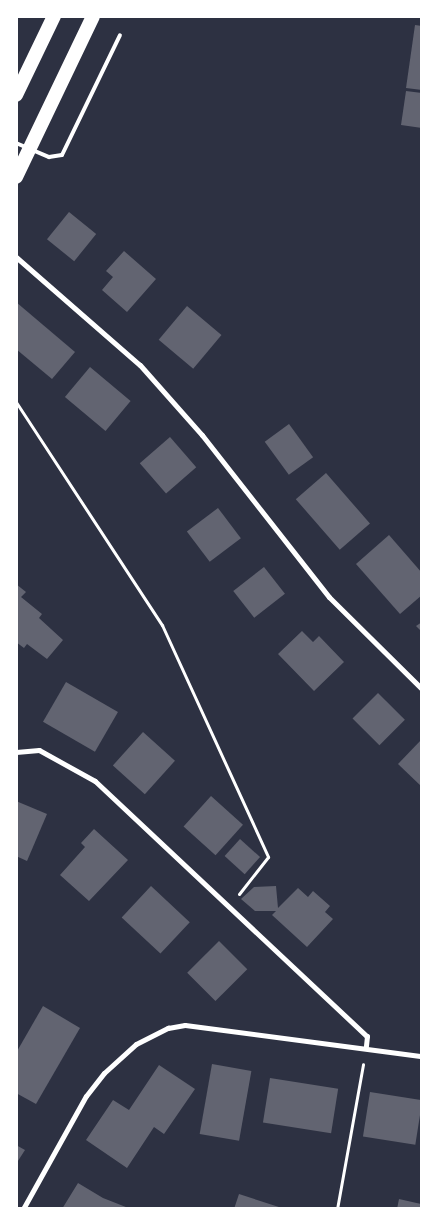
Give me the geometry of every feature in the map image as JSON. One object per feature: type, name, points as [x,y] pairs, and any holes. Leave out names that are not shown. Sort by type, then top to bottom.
[{"type":"highway","points":[[16,95],[54,16]]},
{"type":"highway","points":[[16,177],[93,16]]},
{"type":"street","points":[[16,256],[100,326],[166,393],[329,597],[422,689]]},
{"type":"street","points":[[16,752],[39,750],[95,781],[367,1036],[366,1046]]},
{"type":"street","points":[[23,1209],[86,1096],[123,1054],[152,1034],[185,1025],[366,1046],[422,1056]]},
{"type":"lane","points":[[16,143],[49,158],[62,155],[120,35]]},
{"type":"path","points":[[16,402],[162,625],[268,857],[229,906]]},
{"type":"path","points":[[337,1209],[366,1046]]},
{"type":"building","points":[[415,25],[422,26],[422,90],[406,88]]},
{"type":"building","points":[[406,91],[422,93],[422,128],[401,125]]},
{"type":"building","points":[[69,212],[96,234],[74,261],[47,239]]},
{"type":"building","points":[[124,251],[156,279],[127,312],[102,290],[113,277],[106,271]]},
{"type":"building","points":[[16,302],[75,352],[52,379],[16,349]]},
{"type":"building","points":[[187,306],[221,335],[193,369],[159,340]]},
{"type":"building","points":[[90,367],[131,401],[106,431],[65,397]]},
{"type":"building","points":[[289,424],[313,457],[289,475],[265,442]]},
{"type":"building","points":[[170,437],[196,467],[166,493],[140,463]]},
{"type":"building","points":[[326,473],[370,524],[340,550],[296,499]]},
{"type":"building","points":[[218,508],[241,538],[210,562],[187,531]]},
{"type":"building","points":[[389,535],[422,573],[422,595],[400,614],[356,564]]},
{"type":"building","points":[[264,567],[285,594],[254,618],[233,591]]},
{"type":"building","points":[[16,584],[26,592],[21,597],[42,614],[39,618],[63,640],[47,659],[27,644],[24,648],[16,642]]},
{"type":"building","points":[[422,622],[422,632],[416,626]]},
{"type":"building","points":[[302,631],[313,642],[319,636],[344,662],[314,691],[278,654]]},
{"type":"building","points":[[66,682],[118,712],[95,752],[43,722]]},
{"type":"building","points":[[378,693],[405,720],[379,745],[353,718]]},
{"type":"building","points":[[143,732],[175,761],[145,794],[113,765]]},
{"type":"building","points":[[422,739],[422,787],[398,764]]},
{"type":"building","points":[[211,796],[243,825],[216,855],[184,826]]},
{"type":"building","points":[[16,801],[47,814],[27,861],[16,856]]},
{"type":"building","points":[[94,829],[128,860],[89,901],[60,875],[85,847],[81,843]]},
{"type":"building","points":[[240,839],[260,857],[245,874],[225,856]]},
{"type":"building","points":[[151,886],[190,922],[160,954],[122,917]]},
{"type":"building","points":[[276,886],[278,908],[298,888],[308,897],[313,891],[330,906],[325,912],[333,919],[307,947],[272,915],[276,911],[255,911],[241,899],[254,887]]},
{"type":"building","points":[[219,941],[247,969],[215,1001],[187,973]]},
{"type":"building","points":[[43,1006],[80,1028],[36,1104],[16,1093],[16,1053]]},
{"type":"building","points":[[212,1064],[251,1071],[239,1141],[200,1134]]},
{"type":"building","points":[[159,1065],[195,1089],[164,1134],[154,1127],[127,1168],[86,1140],[113,1100],[129,1110]]},
{"type":"building","points":[[270,1078],[338,1089],[331,1133],[263,1122]]},
{"type":"building","points":[[370,1092],[422,1100],[415,1145],[363,1136]]},
{"type":"building","points":[[16,1145],[25,1150],[16,1164]]},
{"type":"building","points":[[78,1183],[103,1198],[131,1209],[62,1209]]},
{"type":"building","points":[[239,1194],[282,1208],[282,1209],[234,1209]]},
{"type":"building","points":[[399,1199],[421,1204],[420,1209],[397,1209]]}]
